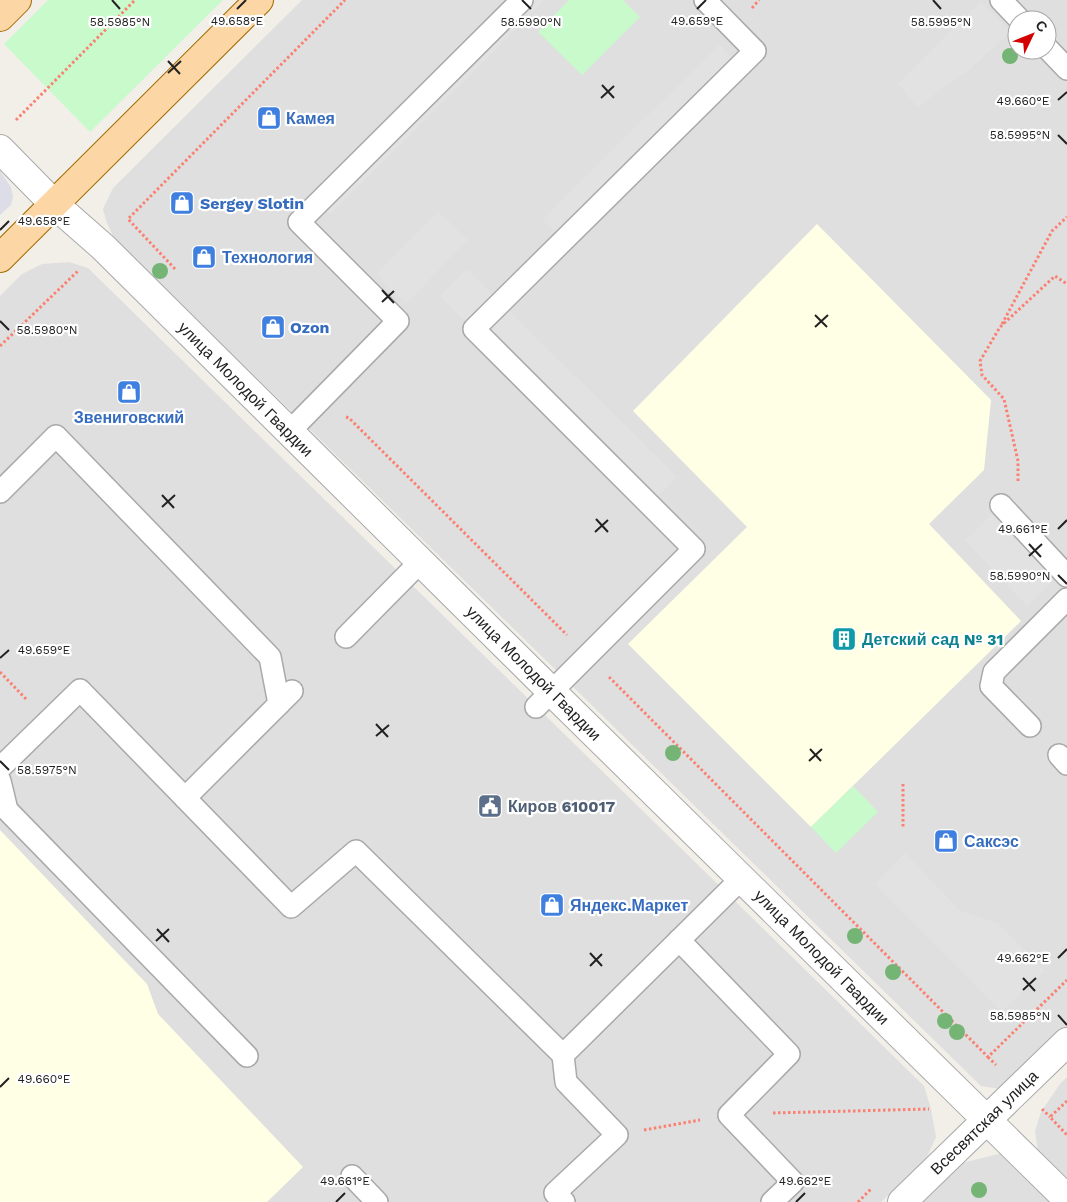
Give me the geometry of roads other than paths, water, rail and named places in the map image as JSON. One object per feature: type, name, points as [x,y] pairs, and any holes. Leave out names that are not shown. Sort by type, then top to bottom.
[{"type":"main road","points":[[0,17],[17,0]]},
{"type":"main road","points":[[0,258],[259,0]]},
{"type":"street","name":"улица Молодой Гвардии","points":[[6,137],[54,204],[103,247],[421,561],[544,700],[742,878],[1067,1199]]},
{"type":"street","name":"Всесвятская улица","points":[[902,1202],[1067,1042]]},
{"type":"lane","points":[[289,432],[398,321],[299,222],[522,0]]},
{"type":"lane","points":[[544,700],[694,549],[474,329],[755,51],[704,0]]},
{"type":"lane","points":[[1001,0],[1010,10]]},
{"type":"lane","points":[[1057,58],[1067,69]]},
{"type":"lane","points":[[0,492],[56,436],[270,657],[285,698],[184,798]]},
{"type":"lane","points":[[1001,506],[1067,576]]},
{"type":"lane","points":[[346,637],[421,561]]},
{"type":"lane","points":[[1030,726],[991,686],[994,672],[1067,599]]},
{"type":"lane","points":[[0,768],[80,690],[291,907],[356,851],[562,1055],[566,1082],[617,1135],[555,1193],[564,1202]]},
{"type":"lane","points":[[0,781],[7,810],[248,1056]]},
{"type":"lane","points":[[562,1055],[742,878]]},
{"type":"lane","points":[[679,940],[789,1054],[729,1115],[793,1182],[772,1202]]},
{"type":"lane","points":[[352,1176],[377,1202]]},
{"type":"place","name":"Камея","points":[[269,118]]},
{"type":"place","name":"Sergey Slotin","points":[[182,203]]},
{"type":"place","name":"Технология","points":[[204,257]]},
{"type":"place","name":"Ozon","points":[[273,327]]},
{"type":"place","name":"Звениговский","points":[[129,392]]},
{"type":"place","name":"Детский сад № 31","points":[[844,639]]},
{"type":"place","name":"Киров 610017","points":[[490,806]]},
{"type":"place","name":"Саксэс","points":[[946,841]]},
{"type":"place","name":"Яндекс.Маркет","points":[[552,905]]}]
